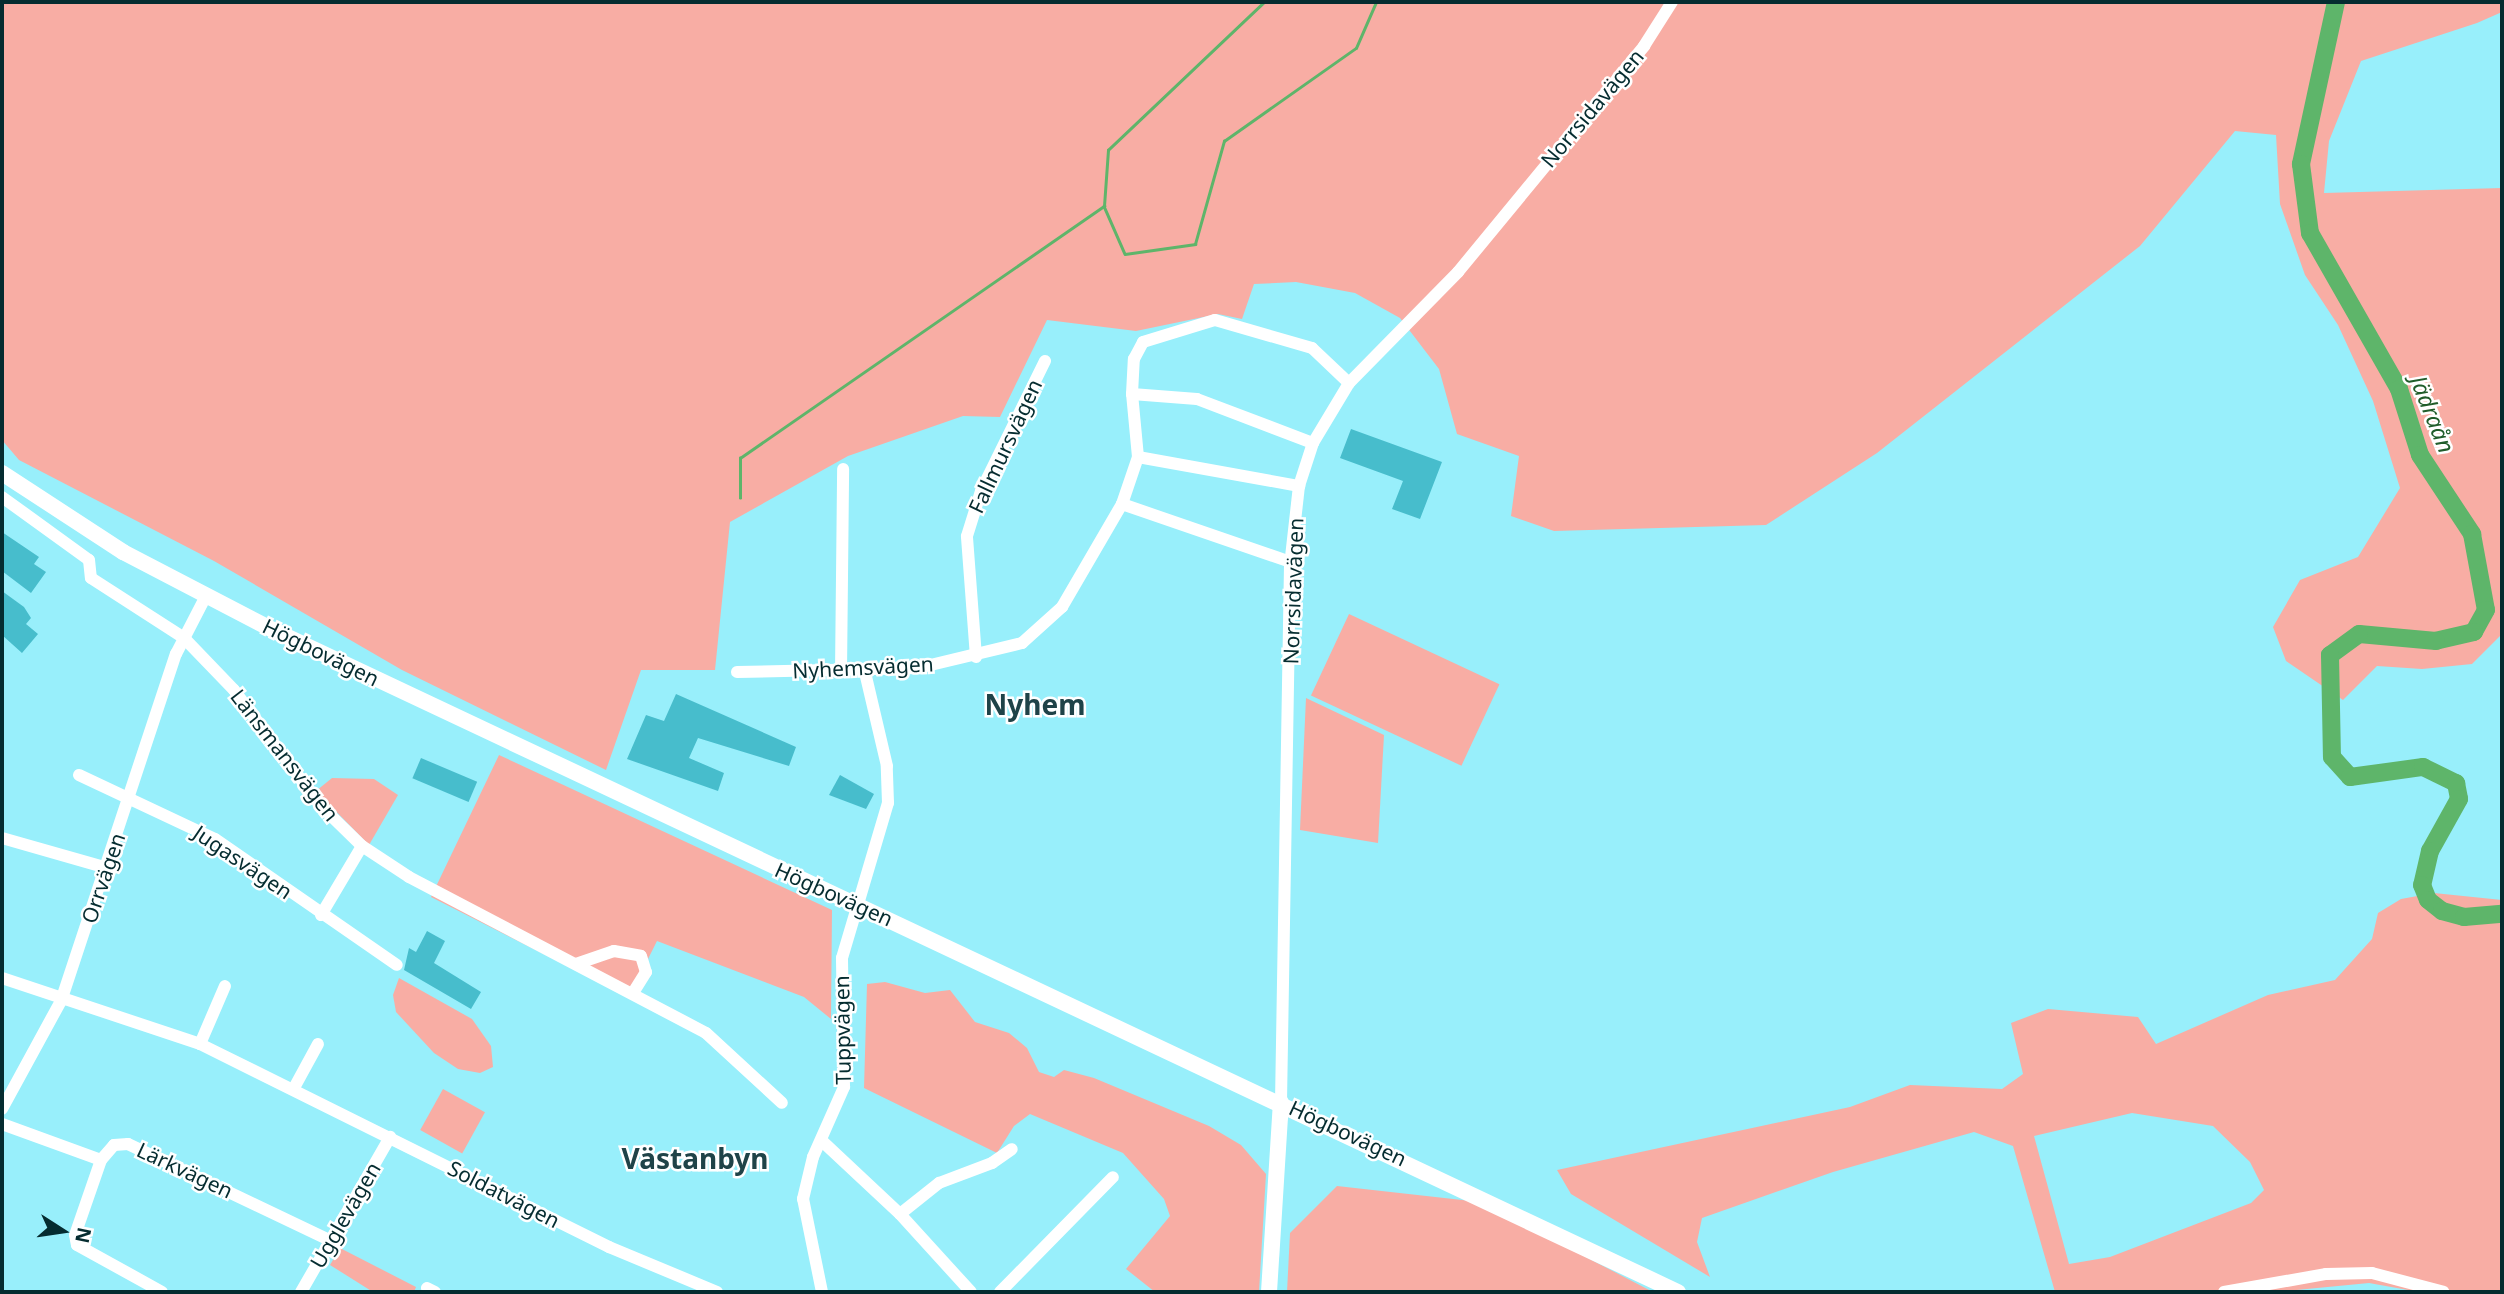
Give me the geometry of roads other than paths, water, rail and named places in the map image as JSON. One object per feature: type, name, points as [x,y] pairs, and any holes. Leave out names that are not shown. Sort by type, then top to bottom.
[{"type":"main road","name":"Högbovägen","points":[[2,472],[123,552],[206,596],[1678,1292]]},
{"type":"main road","points":[[1269,1292],[1280,1102]]},
{"type":"street","name":"Norrsidavägen","points":[[1280,1102],[1290,562],[1299,486],[1313,443],[1349,383],[1458,272],[1644,47],[1672,2]]},
{"type":"street","points":[[1313,443],[1197,399],[1132,394],[1134,359],[1143,342],[1215,320],[1312,348],[1349,383]]},
{"type":"street","name":"Fallmursvägen","points":[[975,657],[967,536],[981,491],[1045,361]]},
{"type":"street","name":"Nyhemsvägen","points":[[737,672],[864,672],[975,657],[1022,643],[1051,622],[1122,504],[1138,457],[1132,394]]},
{"type":"street","points":[[1138,457],[1299,486]]},
{"type":"street","points":[[841,672],[842,469]]},
{"type":"street","points":[[2,498],[89,559],[92,578],[184,638]]},
{"type":"street","points":[[1122,504],[1290,562]]},
{"type":"street","name":"Orrvägen","points":[[2,1109],[61,1001],[184,638],[206,596]]},
{"type":"street","name":"Länsmansvägen","points":[[184,638],[234,690],[320,805],[362,846],[410,877],[706,1033],[782,1103]]},
{"type":"street","name":"Tuppvägen","points":[[822,1292],[803,1199],[821,1141],[844,1087],[840,976],[889,786],[864,672]]},
{"type":"street","name":"Jugasvägen","points":[[79,775],[215,839],[321,915],[397,965]]},
{"type":"street","points":[[2,838],[107,868]]},
{"type":"street","points":[[321,915],[362,846]]},
{"type":"street","points":[[576,964],[614,951],[641,956],[646,972],[633,993]]},
{"type":"street","name":"Soldatvägen","points":[[2,978],[61,1001],[200,1044],[294,1088],[609,1247],[717,1292]]},
{"type":"street","points":[[200,1044],[225,986]]},
{"type":"street","points":[[294,1088],[318,1044]]},
{"type":"street","points":[[2,1124],[101,1160],[75,1235],[77,1245],[162,1292]]},
{"type":"street","name":"Ugglevägen","points":[[301,1292],[390,1138]]},
{"type":"street","points":[[821,1141],[900,1214],[971,1292]]},
{"type":"street","name":"Lärkvägen","points":[[101,1160],[114,1145],[128,1144],[331,1241]]},
{"type":"street","points":[[900,1214],[939,1183],[992,1163],[1012,1149]]},
{"type":"street","points":[[1000,1292],[1113,1177]]},
{"type":"street","points":[[2224,1292],[2326,1274],[2372,1273],[2444,1292]]},
{"type":"waterway","points":[[740,498],[740,458],[1104,206],[1108,150],[1264,2]]},
{"type":"waterway","points":[[1104,206],[1125,254],[1195,244],[1224,141],[1356,48],[1376,2]]},
{"type":"waterway","name":"Jädraån","points":[[2336,2],[2301,164],[2310,233],[2399,389],[2420,455],[2472,534],[2486,610],[2474,632],[2436,641],[2359,634],[2330,655],[2332,757],[2350,777],[2423,767],[2456,783],[2459,799],[2430,851],[2422,885],[2428,900],[2442,911],[2464,917],[2502,914]]},
{"type":"district","name":"Nyhem","points":[[1035,704]]},
{"type":"district","name":"Västanbyn","points":[[695,1158]]}]
